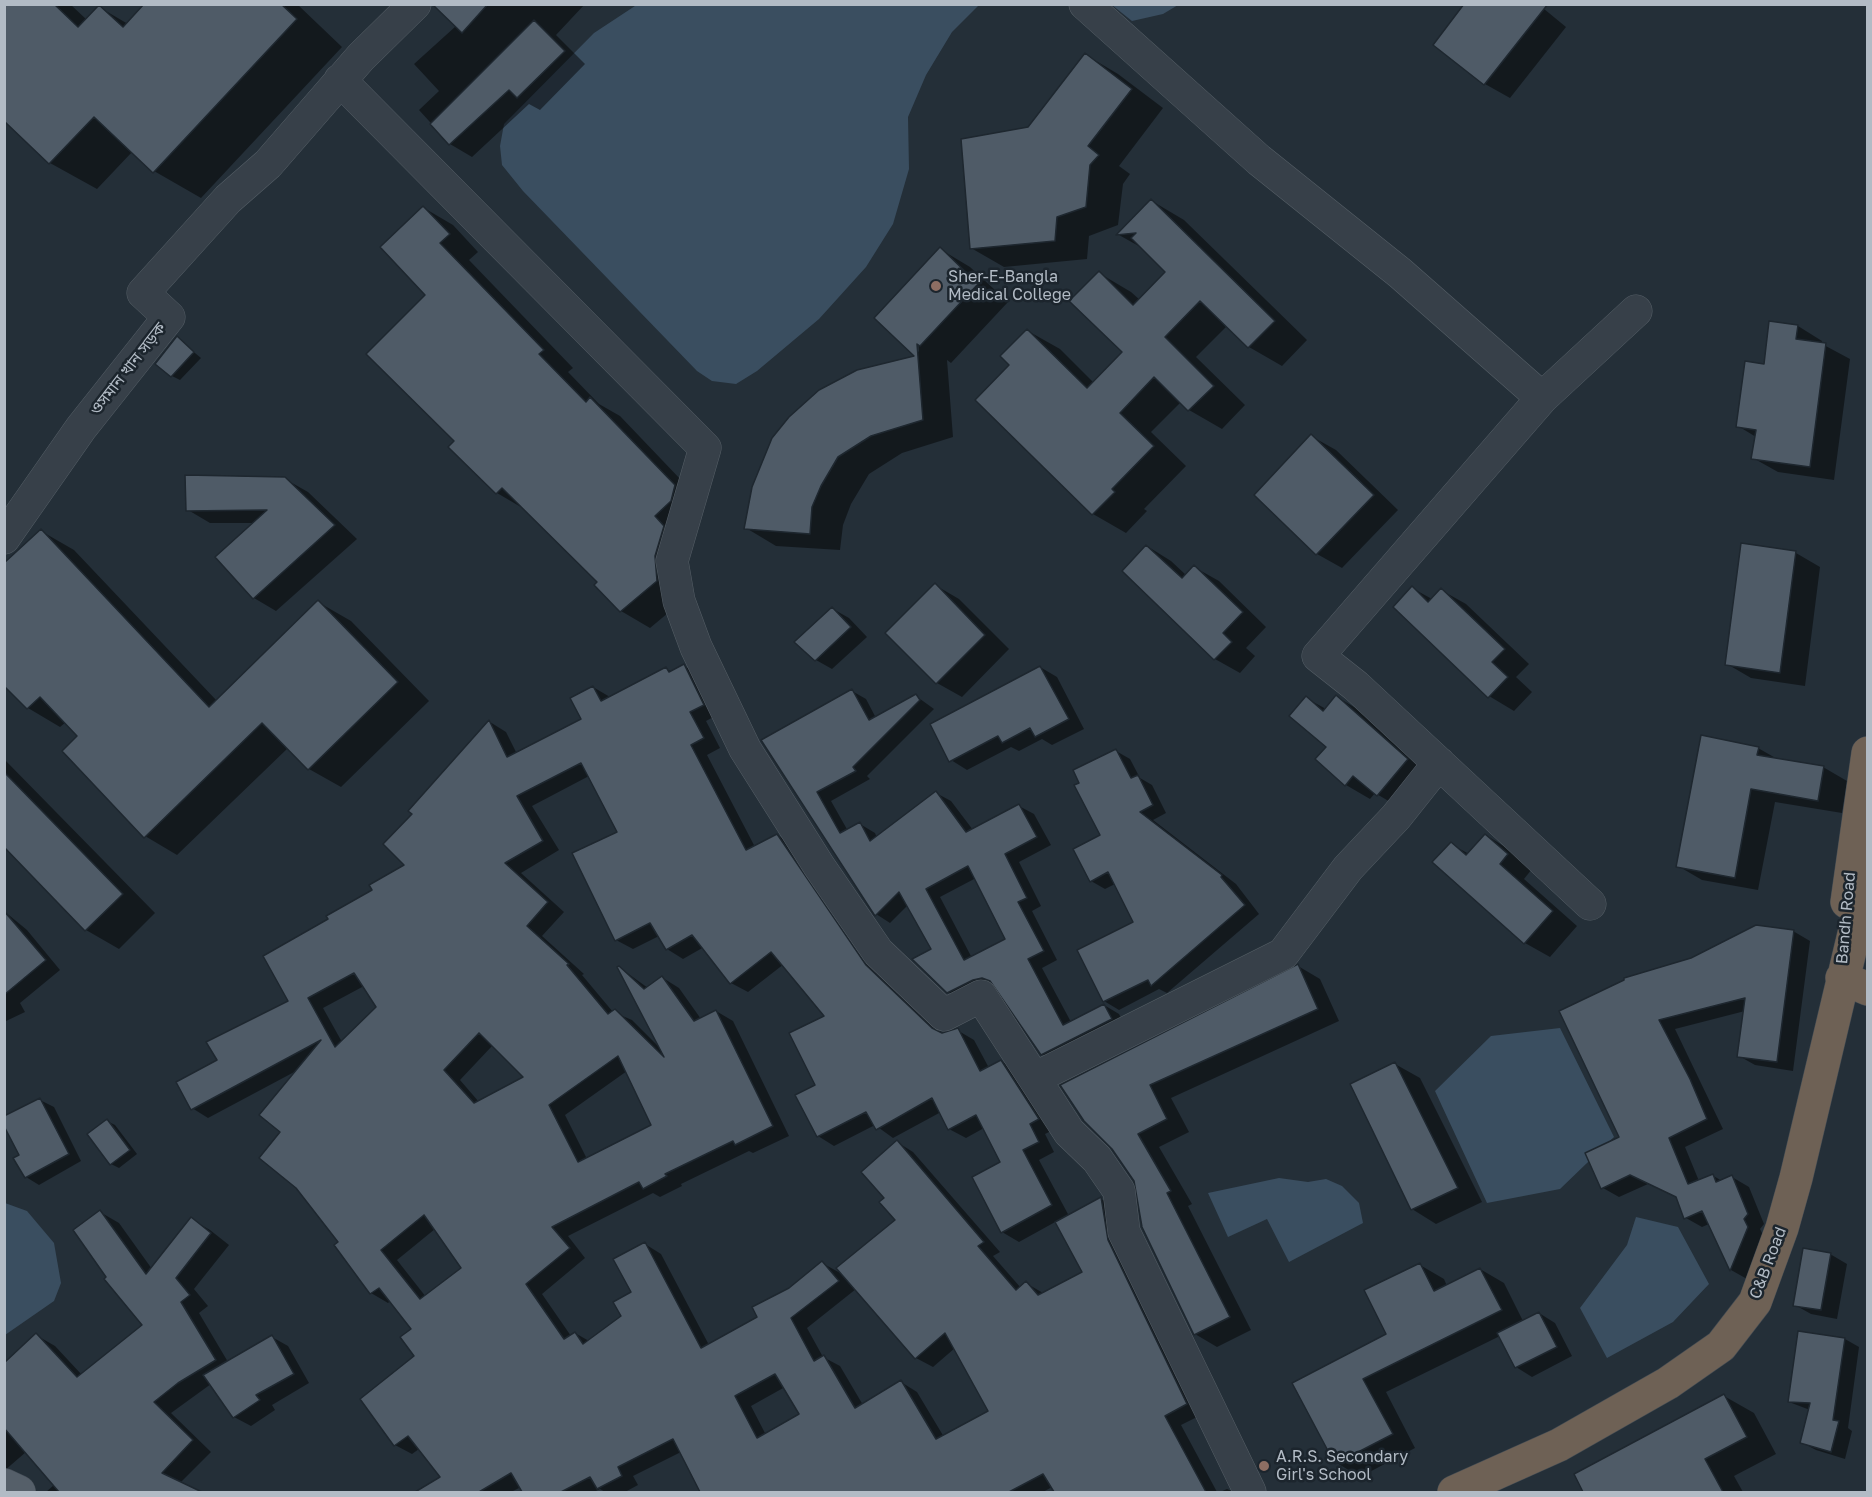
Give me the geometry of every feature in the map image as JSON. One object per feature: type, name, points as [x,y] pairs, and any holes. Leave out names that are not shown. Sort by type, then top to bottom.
[{"type":"highway","name":"Bandh Road","points":[[1859,980],[1850,868],[1868,753]]},
{"type":"highway","name":"Bandh Road","points":[[1859,980],[1868,875]]},
{"type":"highway","name":"C&B Road","points":[[1454,1492],[1559,1445],[1668,1383],[1721,1346],[1755,1302],[1782,1228],[1859,980]]},
{"type":"main road","points":[[4,1485],[19,1492]]},
{"type":"street","points":[[415,4],[340,80],[705,448],[672,561],[679,601],[696,647],[745,749],[819,866],[878,952],[944,1015],[981,996],[1069,1132],[1097,1159],[1119,1191],[1124,1232],[1250,1492]]},
{"type":"street","points":[[1085,4],[1259,160],[1400,273],[1542,398]]},
{"type":"street","name":"ওসমান খান সড়ক","points":[[4,538],[81,428],[169,317],[143,293],[228,200],[268,164],[340,80]]},
{"type":"street","points":[[1590,904],[1356,686],[1318,656],[1542,398],[1636,311]]},
{"type":"street","points":[[1035,1078],[1283,954],[1348,868],[1396,817],[1439,763]]},
{"type":"water","points":[[638,4],[979,5],[952,32],[926,75],[908,117],[909,169],[893,224],[866,267],[819,319],[757,371],[736,384],[712,381],[697,371],[523,191],[502,165],[500,146],[504,124],[594,33]]},
{"type":"water","points":[[1112,5],[1178,5],[1163,14],[1132,21]]},
{"type":"water","points":[[1560,1028],[1614,1137],[1560,1189],[1487,1203],[1435,1091],[1491,1036]]},
{"type":"water","points":[[1279,1178],[1308,1182],[1326,1179],[1342,1186],[1359,1203],[1363,1223],[1289,1262],[1267,1219],[1228,1237],[1208,1193]]},
{"type":"water","points":[[5,1203],[27,1211],[54,1243],[61,1283],[54,1301],[5,1335]]},
{"type":"water","points":[[1636,1217],[1678,1227],[1709,1284],[1673,1322],[1607,1358],[1580,1308],[1627,1245]]},
{"type":"building","points":[[4,4],[54,4],[78,27],[99,5],[123,27],[144,4],[281,4],[297,19],[153,173],[94,117],[49,164],[4,121]]},
{"type":"building","points":[[432,4],[488,4],[462,33]]},
{"type":"building","points":[[1464,4],[1548,4],[1484,85],[1433,45]]},
{"type":"building","points":[[534,20],[565,51],[517,98],[509,90],[449,145],[430,124]]},
{"type":"building","points":[[1085,53],[1132,89],[1088,146],[1099,155],[1090,165],[1086,207],[1057,217],[1055,241],[970,249],[961,139],[1028,127]]},
{"type":"building","points":[[1151,199],[1275,321],[1248,348],[1200,301],[1165,337],[1214,386],[1188,411],[1154,377],[1120,413],[1154,446],[1112,489],[1115,492],[1092,515],[975,400],[1009,365],[1000,356],[1027,329],[1087,388],[1122,352],[1069,301],[1099,271],[1133,305],[1165,272],[1131,238],[1136,233],[1116,235]]},
{"type":"building","points":[[423,206],[450,234],[440,243],[544,350],[539,354],[586,402],[590,397],[675,485],[671,501],[655,516],[664,526],[655,556],[657,581],[620,612],[594,585],[597,582],[502,488],[496,494],[448,447],[454,441],[366,354],[425,295],[380,247]]},
{"type":"building","points":[[940,247],[978,284],[920,346],[917,344],[923,420],[871,436],[838,457],[812,507],[810,534],[744,529],[752,487],[772,438],[789,417],[819,390],[857,370],[914,356],[874,318]]},
{"type":"building","points":[[1769,321],[1798,325],[1796,339],[1826,343],[1810,467],[1751,459],[1756,430],[1736,427],[1745,361],[1764,364]]},
{"type":"building","points":[[177,336],[194,352],[171,377],[155,364]]},
{"type":"building","points":[[1311,434],[1374,495],[1316,555],[1254,495]]},
{"type":"building","points":[[185,475],[285,477],[335,525],[253,599],[215,557],[267,510],[186,511]]},
{"type":"building","points":[[41,529],[209,707],[318,600],[398,682],[308,770],[262,723],[144,838],[62,751],[77,736],[40,697],[27,709],[4,686],[4,563]]},
{"type":"building","points":[[1741,543],[1796,551],[1780,673],[1725,665]]},
{"type":"building","points":[[1146,545],[1182,578],[1194,565],[1243,612],[1223,633],[1232,642],[1214,660],[1122,571]]},
{"type":"building","points":[[935,583],[985,635],[936,684],[885,633]]},
{"type":"building","points":[[1412,586],[1428,602],[1441,588],[1505,649],[1492,662],[1508,677],[1488,698],[1393,607]]},
{"type":"building","points":[[832,607],[851,627],[815,661],[794,642]]},
{"type":"building","points":[[684,664],[704,705],[690,712],[704,738],[691,745],[746,850],[777,834],[866,965],[932,1028],[942,1033],[958,1028],[980,1071],[1001,1060],[1039,1119],[1030,1124],[1039,1142],[1023,1150],[1052,1205],[1001,1233],[972,1177],[1000,1162],[976,1115],[948,1130],[932,1098],[876,1130],[866,1112],[817,1137],[795,1095],[815,1085],[789,1033],[824,1016],[771,952],[730,984],[692,935],[666,950],[650,923],[615,941],[572,853],[617,832],[581,763],[517,796],[543,841],[505,863],[548,902],[527,926],[569,964],[567,965],[608,1014],[615,1009],[664,1057],[617,967],[619,966],[644,989],[662,976],[694,1021],[716,1010],[773,1126],[735,1145],[733,1141],[665,1174],[667,1176],[643,1189],[639,1182],[552,1227],[570,1248],[526,1284],[564,1339],[575,1332],[583,1344],[621,1316],[613,1302],[631,1292],[613,1259],[645,1242],[701,1348],[757,1317],[752,1307],[789,1288],[822,1261],[839,1281],[791,1318],[814,1361],[824,1355],[855,1408],[901,1380],[936,1439],[988,1411],[945,1333],[915,1359],[836,1268],[895,1220],[879,1202],[884,1198],[861,1172],[897,1140],[984,1242],[978,1246],[1016,1290],[1026,1281],[1038,1295],[1082,1272],[1055,1222],[1101,1197],[1108,1240],[1187,1404],[1165,1416],[1206,1492],[1054,1492],[1043,1474],[1009,1492],[700,1492],[673,1439],[618,1467],[622,1476],[597,1489],[590,1477],[561,1492],[522,1492],[511,1473],[479,1492],[415,1492],[440,1477],[408,1436],[394,1446],[360,1399],[414,1356],[400,1337],[411,1329],[379,1288],[370,1294],[334,1245],[338,1242],[296,1188],[259,1158],[280,1132],[259,1115],[321,1040],[191,1110],[176,1082],[217,1060],[206,1042],[288,1001],[263,956],[328,919],[326,916],[372,890],[369,885],[404,865],[383,844],[412,814],[408,811],[489,720],[507,757],[581,719],[570,698],[593,686],[601,701],[666,667],[669,672]],"holes":[[[354,973],[376,1007],[335,1047],[308,998]],[[479,1033],[523,1077],[474,1103],[444,1070]],[[618,1056],[651,1125],[578,1162],[549,1105]],[[424,1215],[461,1268],[420,1299],[381,1250]],[[775,1374],[799,1414],[757,1438],[735,1396]]]},
{"type":"building","points":[[1040,666],[1069,719],[1035,737],[1030,728],[1002,743],[998,736],[949,762],[930,724]]},
{"type":"building","points":[[852,689],[869,720],[916,694],[920,700],[853,767],[856,771],[817,792],[840,833],[860,822],[870,841],[936,791],[966,832],[1019,804],[1037,837],[1005,854],[1027,898],[1018,902],[1044,951],[1028,959],[1063,1025],[1104,1004],[1112,1019],[1041,1055],[990,981],[982,978],[973,980],[947,993],[912,959],[931,949],[899,892],[875,916],[761,740]],"holes":[[[968,866],[1005,939],[964,960],[926,889]]]},
{"type":"building","points":[[1336,695],[1408,759],[1377,796],[1353,776],[1345,786],[1315,759],[1326,747],[1289,716],[1306,696],[1323,711]]},
{"type":"building","points":[[1701,735],[1759,747],[1757,755],[1824,766],[1818,801],[1751,789],[1735,878],[1676,867]]},
{"type":"building","points":[[1116,749],[1131,778],[1138,775],[1153,805],[1140,812],[1222,875],[1221,877],[1245,905],[1151,986],[1148,980],[1103,1002],[1077,950],[1133,922],[1108,872],[1090,882],[1073,849],[1100,835],[1074,785],[1079,783],[1073,770]]},
{"type":"building","points":[[4,772],[123,894],[85,931],[4,847]]},
{"type":"building","points":[[1485,834],[1508,854],[1500,864],[1553,911],[1524,944],[1432,862],[1451,842],[1466,855]]},
{"type":"building","points":[[4,911],[46,960],[4,995]]},
{"type":"building","points":[[1756,925],[1794,930],[1777,1062],[1737,1057],[1745,998],[1659,1020],[1690,1079],[1707,1119],[1669,1138],[1688,1184],[1713,1174],[1716,1182],[1732,1175],[1748,1214],[1744,1219],[1748,1227],[1730,1271],[1702,1211],[1684,1219],[1676,1197],[1630,1175],[1601,1189],[1585,1153],[1619,1137],[1559,1011],[1624,978],[1691,958]]},
{"type":"building","points":[[1298,964],[1318,1009],[1150,1085],[1167,1119],[1138,1134],[1171,1191],[1167,1193],[1230,1317],[1194,1335],[1142,1227],[1134,1181],[1112,1149],[1084,1121],[1060,1085]]},
{"type":"building","points":[[1395,1062],[1458,1188],[1411,1210],[1350,1084]]},
{"type":"building","points":[[40,1098],[69,1154],[25,1178],[13,1158],[19,1155],[4,1126],[4,1116]]},
{"type":"building","points":[[107,1119],[130,1150],[110,1165],[87,1134]]},
{"type":"building","points":[[100,1210],[146,1274],[191,1217],[211,1233],[176,1278],[190,1295],[181,1302],[216,1360],[178,1383],[154,1402],[193,1440],[162,1473],[202,1492],[59,1492],[4,1428],[4,1363],[36,1333],[77,1377],[142,1325],[104,1279],[106,1277],[73,1230]]},
{"type":"building","points":[[1803,1248],[1831,1253],[1821,1310],[1793,1306]]},
{"type":"building","points":[[1420,1263],[1434,1291],[1480,1268],[1502,1310],[1363,1379],[1393,1434],[1335,1464],[1292,1383],[1386,1334],[1364,1290]]},
{"type":"building","points":[[1539,1312],[1557,1347],[1515,1368],[1497,1333]]},
{"type":"building","points":[[1798,1331],[1845,1338],[1833,1420],[1839,1421],[1831,1452],[1800,1443],[1810,1403],[1788,1402]]},
{"type":"building","points":[[272,1335],[294,1374],[256,1395],[260,1400],[233,1418],[203,1375]]},
{"type":"building","points":[[1724,1394],[1747,1437],[1705,1459],[1723,1492],[1583,1492],[1574,1474]]},
{"type":"place","name":"Sher-E-Bangla Medical College","points":[[936,286]]},
{"type":"place","name":"A.R.S. Secondary Girl's School","points":[[1264,1466]]}]
